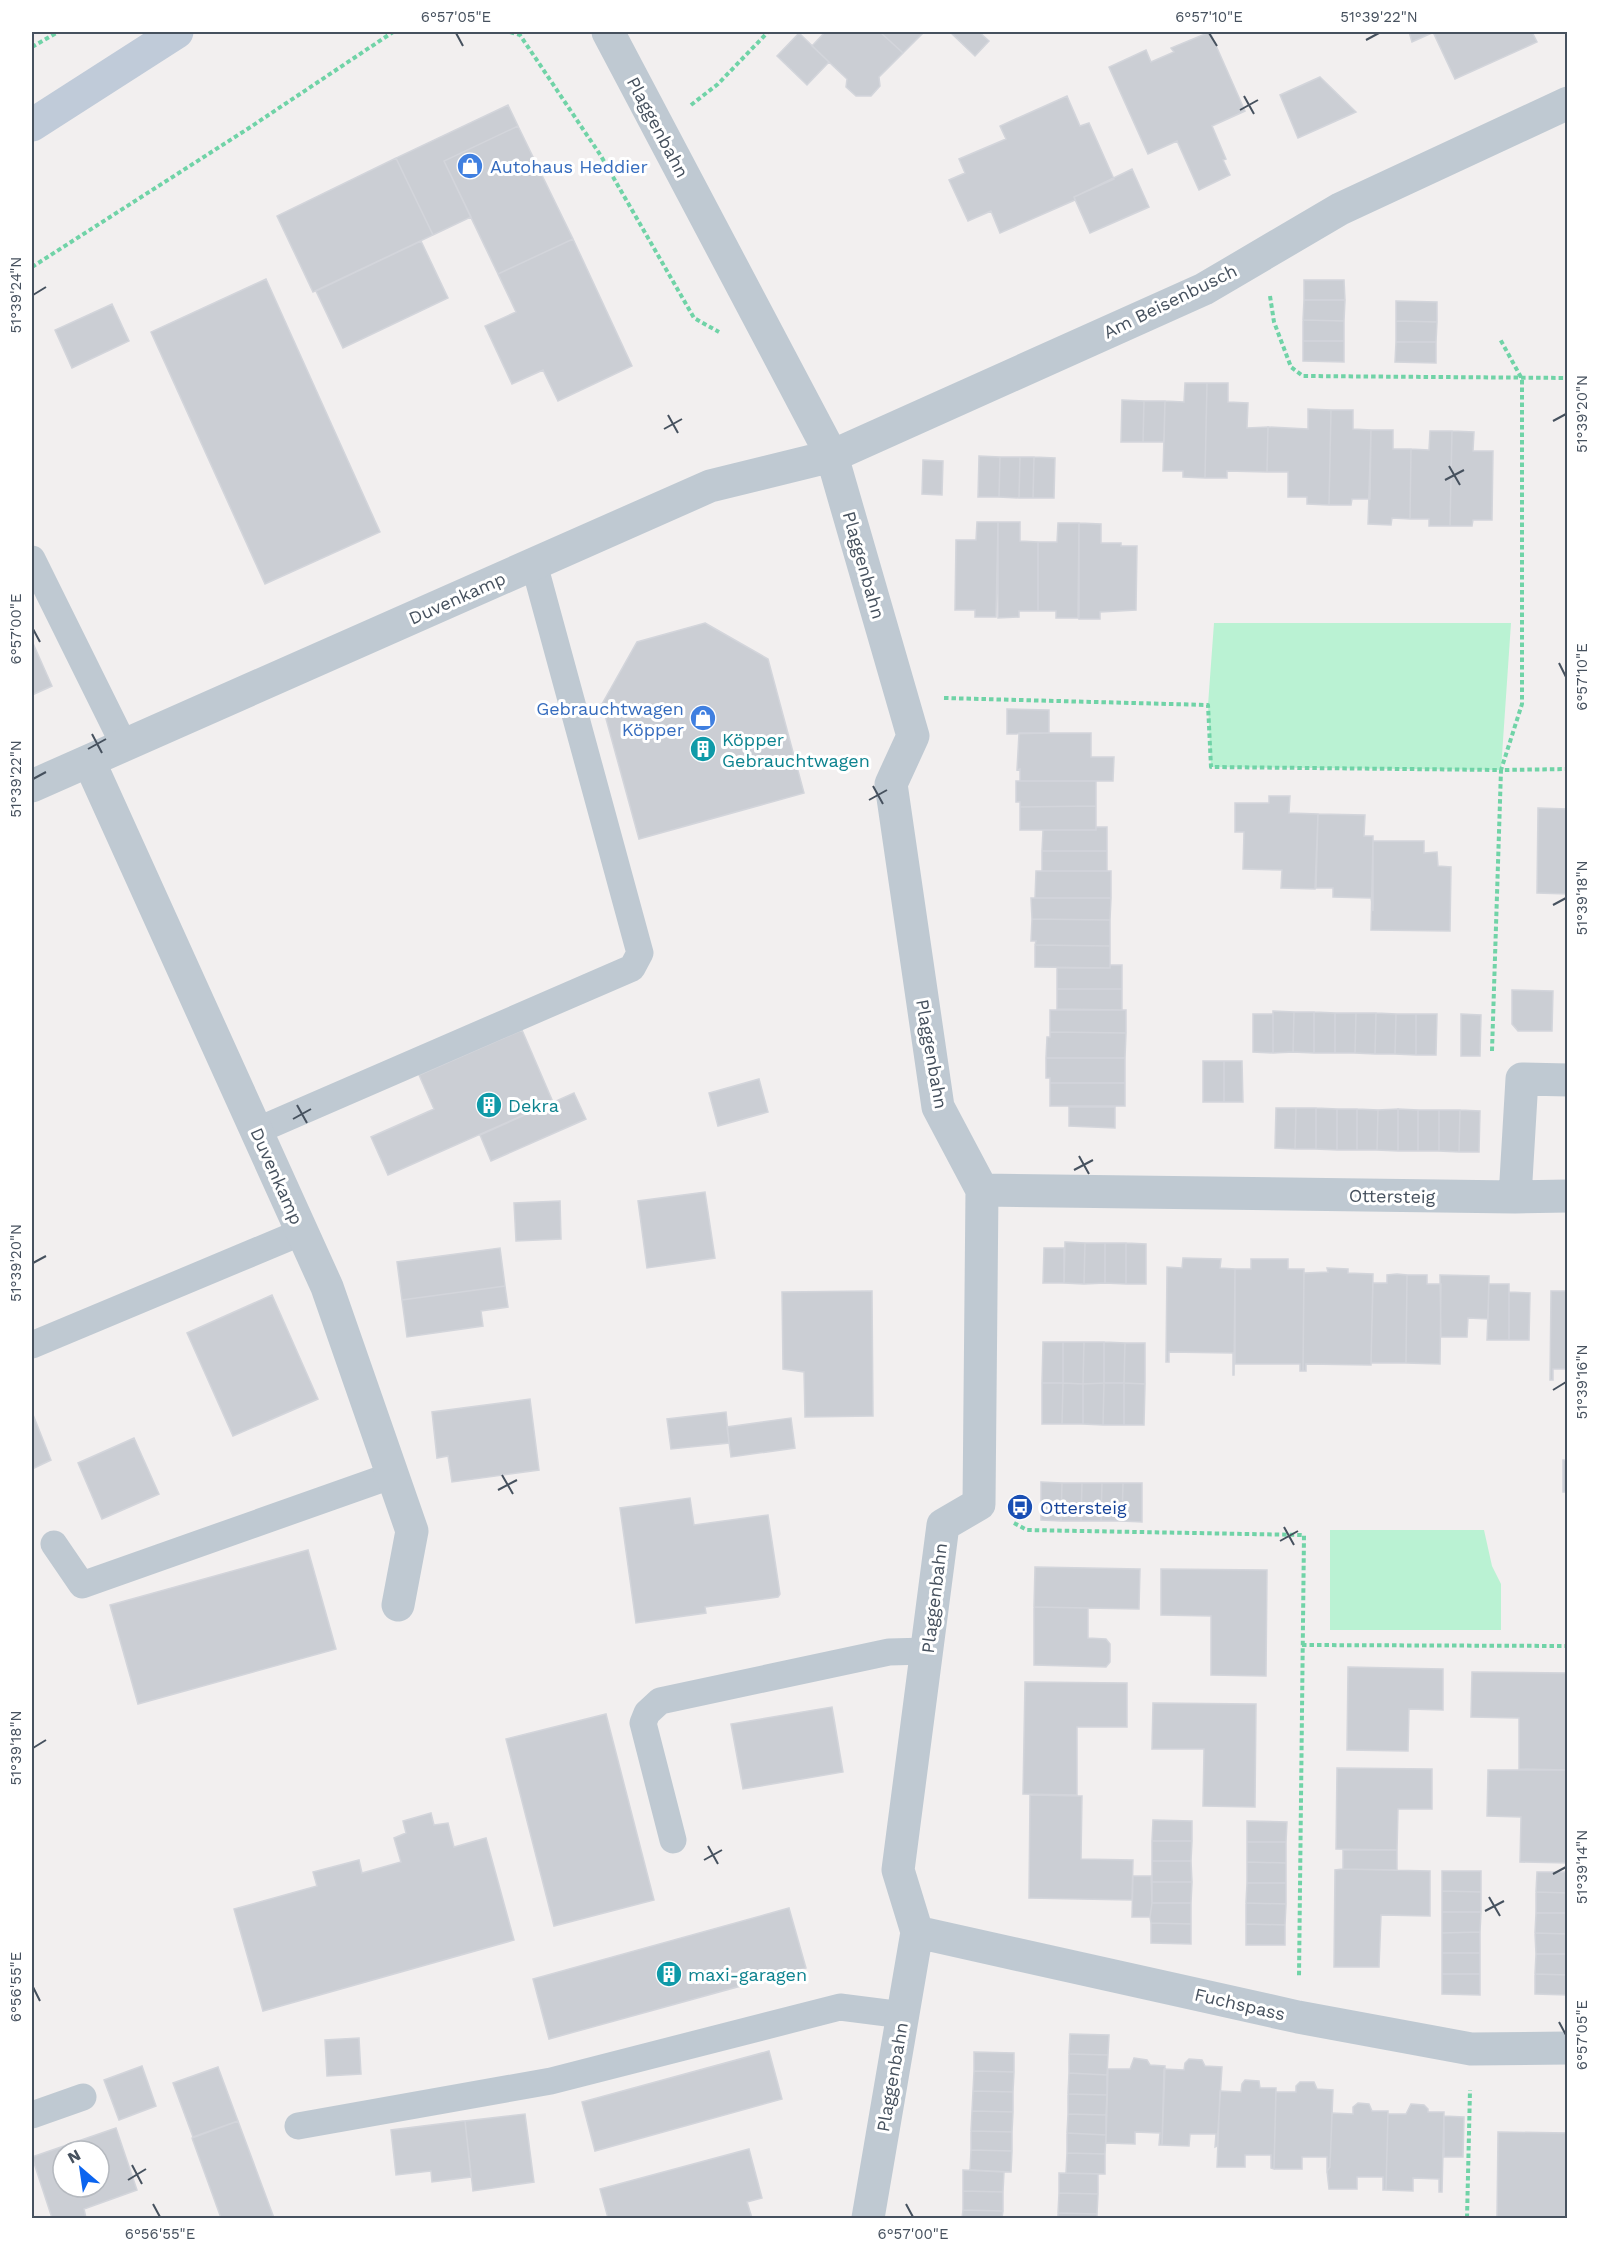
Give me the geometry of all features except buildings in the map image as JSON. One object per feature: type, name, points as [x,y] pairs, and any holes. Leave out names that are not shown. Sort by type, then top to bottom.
[{"type":"main road","points":[[32,125],[177,32]]},
{"type":"street","name":"Plaggenbahn","points":[[608,32],[832,456],[913,736],[891,784],[938,1107],[982,1190],[979,1504],[944,1525],[898,1870],[917,1932],[868,2218]]},
{"type":"street","name":"Am Beisenbusch","points":[[832,456],[1204,289],[1340,209],[1568,104]]},
{"type":"street","name":"Duvenkamp","points":[[32,786],[710,486],[832,456]]},
{"type":"street","name":"Duvenkamp","points":[[89,761],[327,1287],[412,1531],[398,1605]]},
{"type":"street","points":[[1515,1197],[1522,1079],[1568,1080]]},
{"type":"street","name":"Ottersteig","points":[[982,1190],[1568,1196]]},
{"type":"street","name":"Fuchspass","points":[[917,1932],[1298,2017],[1471,2049],[1568,2048]]},
{"type":"lane","points":[[32,559],[124,745]]},
{"type":"lane","points":[[256,1131],[632,968],[640,953],[534,564]]},
{"type":"lane","points":[[32,1345],[302,1232]]},
{"type":"lane","points":[[54,1544],[82,1585],[393,1475]]},
{"type":"lane","points":[[673,1840],[643,1723],[647,1713],[660,1701],[889,1652],[927,1652]]},
{"type":"lane","points":[[298,2126],[551,2080],[840,2007],[903,2015]]},
{"type":"lane","points":[[32,2115],[83,2097]]},
{"type":"path","points":[[32,47],[58,32]]},
{"type":"path","points":[[32,267],[249,128],[393,32]]},
{"type":"path","points":[[510,32],[520,35],[601,156],[694,318],[725,336]]},
{"type":"path","points":[[660,130],[718,84],[768,32]]},
{"type":"path","points":[[1262,254],[1274,322],[1291,367],[1302,376],[1568,378]]},
{"type":"path","points":[[1500,339],[1522,379],[1522,704],[1501,770],[1492,1054],[1522,1079]]},
{"type":"path","points":[[902,697],[1208,705],[1211,767],[1568,769]]},
{"type":"path","points":[[979,1504],[1028,1530],[1304,1535],[1298,2017]]},
{"type":"path","points":[[1302,1645],[1568,1646]]},
{"type":"path","points":[[1467,2218],[1471,2049]]},
{"type":"green space","points":[[1214,623],[1511,623],[1501,770],[1211,767],[1208,705]]},
{"type":"green space","points":[[1330,1530],[1484,1530],[1492,1566],[1501,1584],[1501,1630],[1330,1630]]},
{"type":"place","name":"Autohaus Heddier","points":[[470,166]]},
{"type":"place","name":"Gebrauchtwagen Köpper","points":[[703,718]]},
{"type":"place","name":"Köpper Gebrauchtwagen","points":[[703,749]]},
{"type":"place","name":"Dekra","points":[[489,1105]]},
{"type":"place","name":"Ottersteig","points":[[1020,1507]]},
{"type":"place","name":"maxi-garagen","points":[[669,1974]]}]
